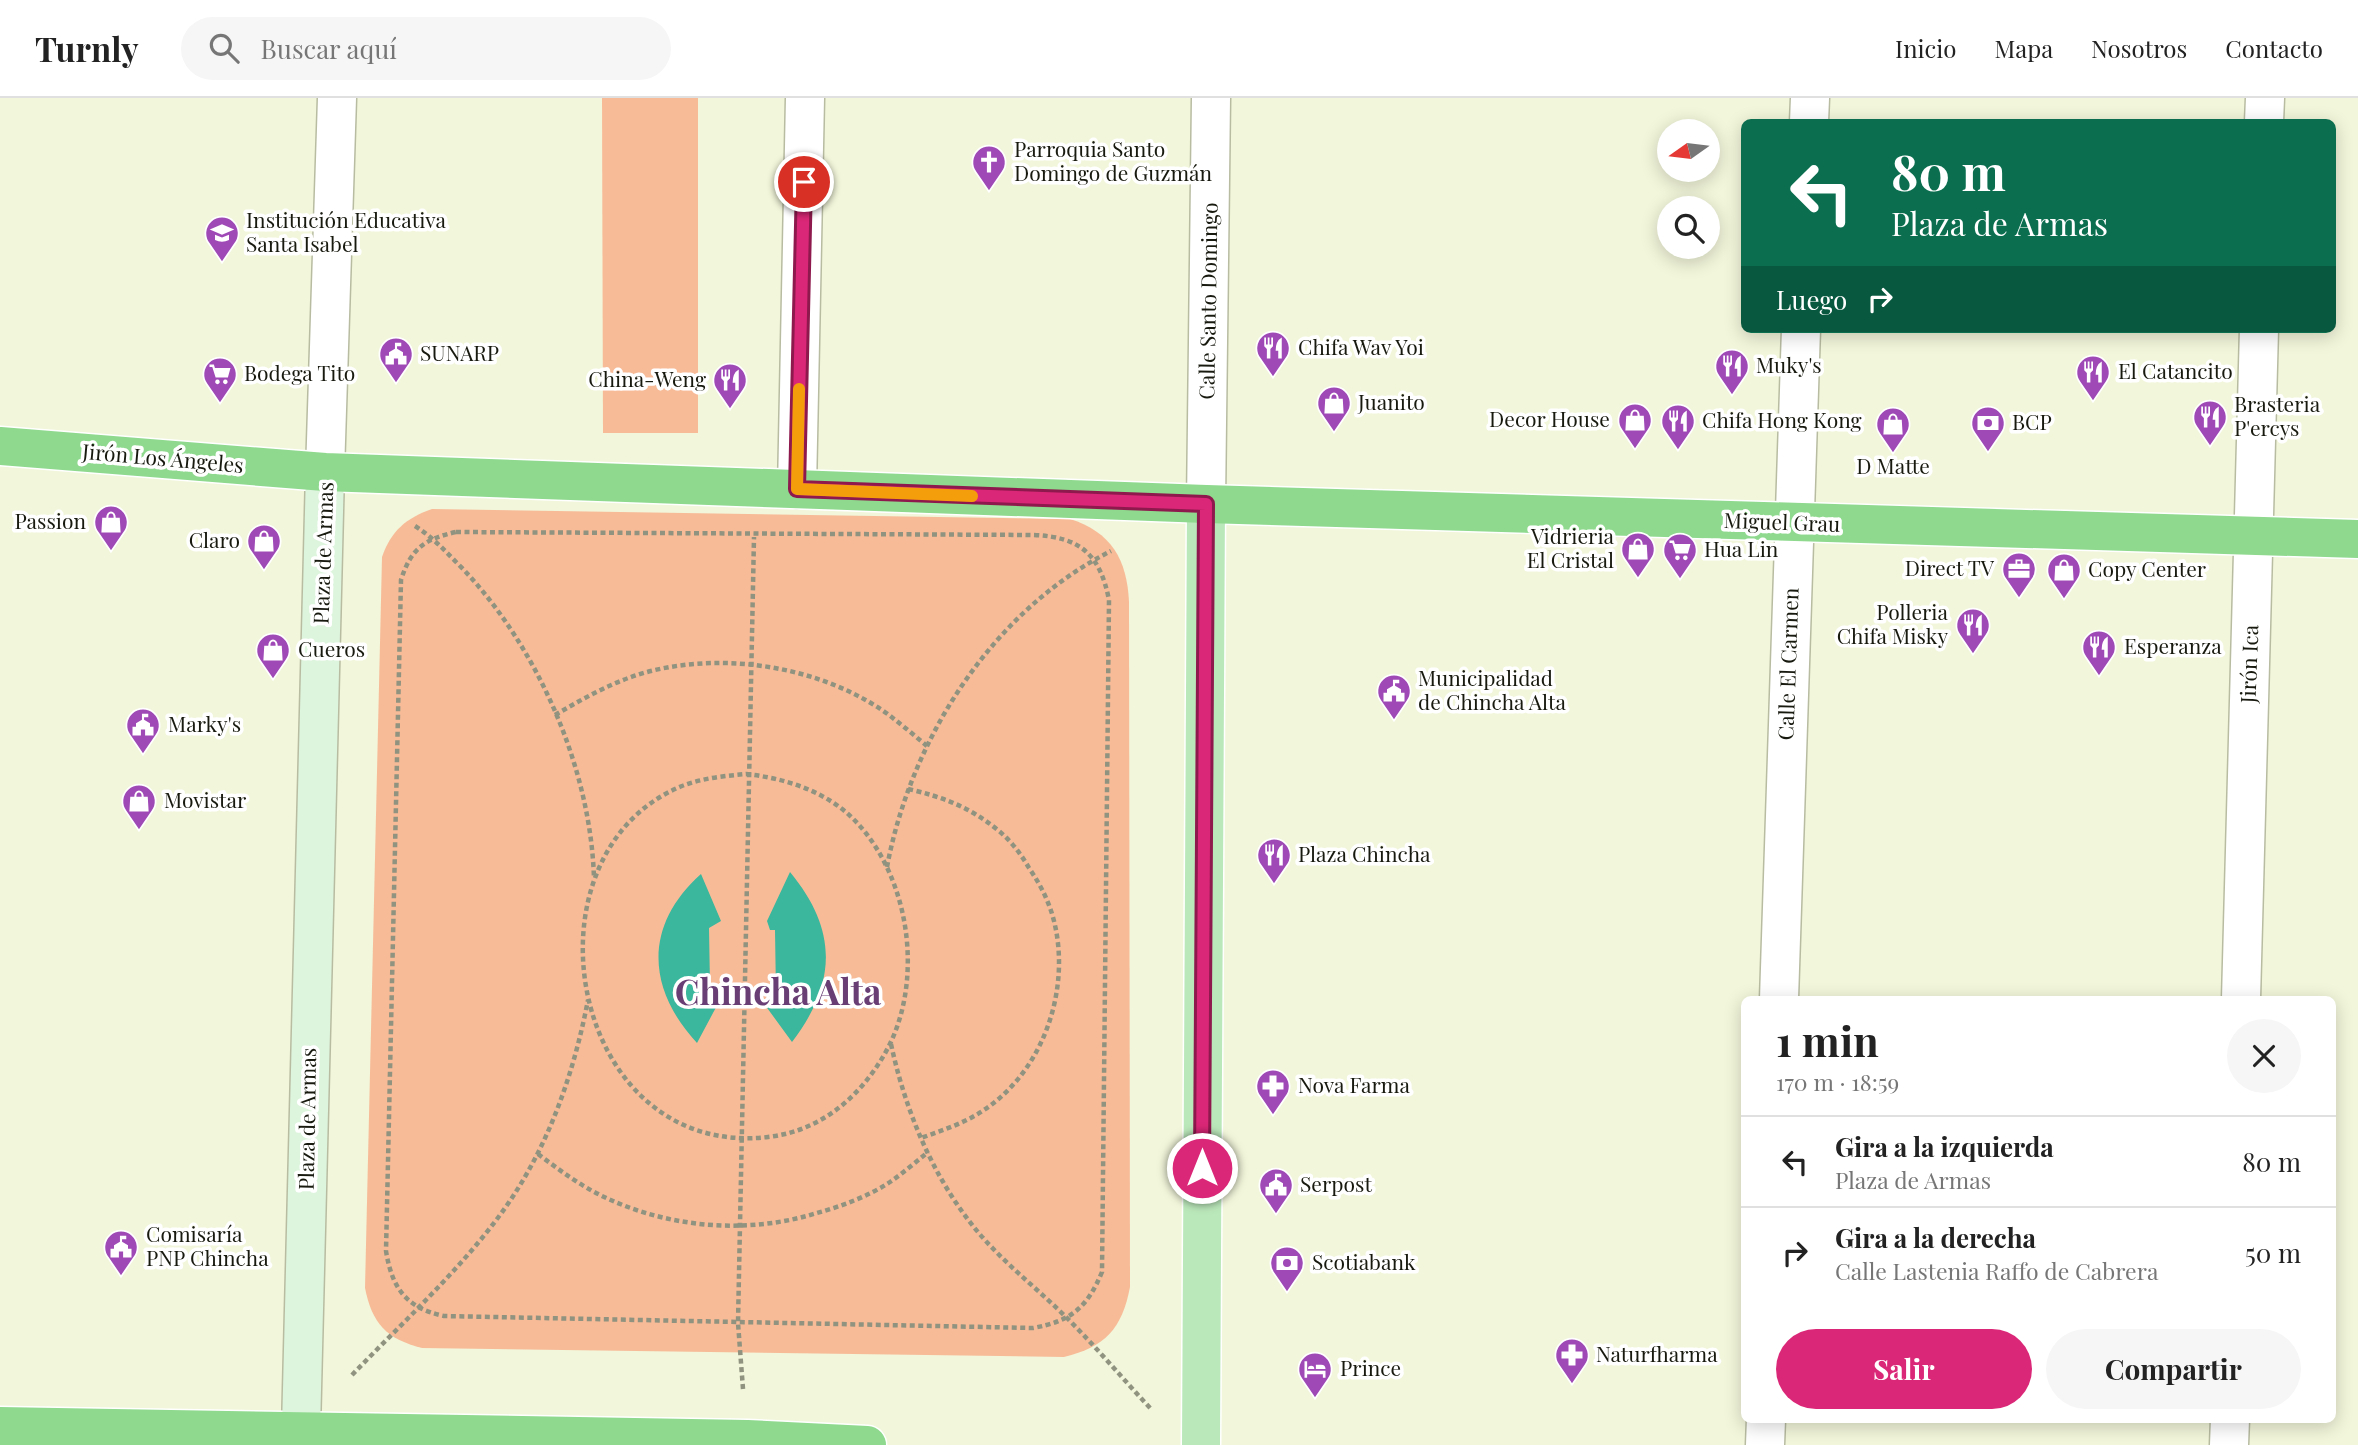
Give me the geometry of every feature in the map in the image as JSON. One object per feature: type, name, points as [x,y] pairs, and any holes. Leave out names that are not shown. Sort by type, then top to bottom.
[{"type":"highway","name":"Jirón Los Ángeles","points":[[0,446],[325,472]]},
{"type":"highway","name":"Plaza de Armas","points":[[325,472],[1206,504]]},
{"type":"highway","name":"Miguel Grau","points":[[1206,504],[2358,538]]},
{"type":"highway","points":[[0,1426],[300,1437],[867,1445]]},
{"type":"main road","points":[[1201,1445],[1206,504]]},
{"type":"street","points":[[325,472],[337,98]]},
{"type":"street","points":[[797,489],[805,98]]},
{"type":"street","name":"Calle Santo Domingo","points":[[1206,504],[1211,98]]},
{"type":"street","points":[[1809,119],[1810,98]]},
{"type":"street","points":[[2264,119],[2265,98]]},
{"type":"street","name":"Calle El Carmen","points":[[1779,996],[1801,333]]},
{"type":"street","name":"Jirón Ica","points":[[2241,996],[2259,333]]},
{"type":"street","name":"Plaza de Armas","points":[[300,1437],[325,472]]},
{"type":"street","points":[[1765,1445],[1766,1423]]},
{"type":"street","points":[[2229,1445],[2230,1423]]},
{"type":"path","points":[[747,1442],[738,1323],[755,488]]},
{"type":"path","points":[[409,523],[433,537],[475,582],[511,630],[542,683],[566,739],[583,797],[594,880]]},
{"type":"path","points":[[456,532],[754,533],[1056,536],[1077,544],[1094,560],[1105,578],[1109,600],[1102,1272],[1094,1291],[1082,1308],[1051,1325],[1033,1328],[444,1316],[417,1307],[400,1292],[390,1273],[386,1251],[398,657],[401,580],[405,564],[415,551],[433,537],[456,532]]},
{"type":"path","points":[[887,868],[908,789],[932,733],[964,683],[1001,635],[1046,595],[1094,560],[1119,547]]},
{"type":"path","points":[[555,715],[599,690],[647,672],[697,663],[751,665],[797,673],[844,690],[888,714],[927,746]]},
{"type":"path","points":[[749,774],[783,779],[816,793],[846,813],[871,840],[887,868],[903,911],[908,951],[907,984],[900,1016],[890,1043],[871,1078],[845,1104],[815,1124],[781,1135],[742,1139],[712,1135],[680,1124],[650,1106],[627,1082],[608,1054],[596,1026],[583,966],[584,924],[594,880],[607,851],[627,825],[653,803],[681,786],[713,778],[749,774]]},
{"type":"path","points":[[908,789],[942,797],[972,812],[1001,832],[1024,858],[1042,888],[1054,920],[1060,955],[1058,990],[1049,1025],[1034,1057],[1012,1086],[985,1109],[954,1126],[921,1138]]},
{"type":"path","points":[[300,1437],[417,1307],[462,1262],[501,1214],[538,1154],[561,1103],[580,1042],[589,999]]},
{"type":"path","points":[[890,1043],[899,1082],[921,1138],[948,1189],[982,1237],[1024,1280],[1067,1318],[1157,1416]]},
{"type":"path","points":[[538,1154],[600,1195],[646,1214],[695,1224],[741,1226],[795,1220],[843,1205],[889,1183],[928,1152]]},
{"type":"shaded area","points":[[602,98],[698,98],[698,433],[603,433]]},
{"type":"shaded area","points":[[432,509],[1070,519],[1096,531],[1114,549],[1125,573],[1129,602],[1130,1287],[1122,1314],[1101,1342],[1064,1357],[422,1348],[399,1340],[383,1328],[372,1311],[365,1288],[382,557],[390,540],[407,521]]},
{"type":"water","points":[[790,872],[817,915],[824,936],[826,957],[824,978],[817,999],[792,1042],[765,1005],[770,995],[776,994],[775,930],[770,930],[767,921]]},
{"type":"water","points":[[701,874],[721,921],[709,928],[710,986],[721,998],[697,1043],[668,1001],[658,957],[661,935],[669,914],[682,894]]},
{"type":"slow traffic","points":[[799,389],[797,489],[972,496]]},
{"type":"place","name":"Parroquia Santo Domingo de Guzmán","points":[[989,192]]},
{"type":"place","name":"Institución Educativa Santa Isabel","points":[[222,263]]},
{"type":"place","name":"Chifa Wav Yoi","points":[[1273,378]]},
{"type":"place","name":"SUNARP","points":[[396,384]]},
{"type":"place","name":"Muky's","points":[[1732,396]]},
{"type":"place","name":"El Catancito","points":[[2093,402]]},
{"type":"place","name":"Bodega Tito","points":[[220,404]]},
{"type":"place","name":"China-Weng","points":[[730,410]]},
{"type":"place","name":"Juanito","points":[[1334,433]]},
{"type":"place","name":"Brasteria P'ercys","points":[[2210,447]]},
{"type":"place","name":"Decor House","points":[[1635,450]]},
{"type":"place","name":"Chifa Hong Kong","points":[[1678,451]]},
{"type":"place","name":"BCP","points":[[1988,453]]},
{"type":"place","name":"D Matte","points":[[1893,454]]},
{"type":"place","name":"Passion","points":[[111,552]]},
{"type":"place","name":"Claro","points":[[264,571]]},
{"type":"place","name":"Vidrieria El Cristal","points":[[1638,579]]},
{"type":"place","name":"Hua Lin","points":[[1680,580]]},
{"type":"place","name":"Direct TV","points":[[2019,599]]},
{"type":"place","name":"Copy Center","points":[[2064,600]]},
{"type":"place","name":"Polleria Chifa Misky","points":[[1973,655]]},
{"type":"place","name":"Esperanza","points":[[2099,677]]},
{"type":"place","name":"Cueros","points":[[273,680]]},
{"type":"place","name":"Municipalidad de Chincha Alta","points":[[1394,721]]},
{"type":"place","name":"Marky's","points":[[143,755]]},
{"type":"place","name":"Movistar","points":[[139,831]]},
{"type":"place","name":"Plaza Chincha","points":[[1274,885]]},
{"type":"place","name":"Nova Farma","points":[[1273,1116]]},
{"type":"place","name":"Serpost","points":[[1276,1215]]},
{"type":"place","name":"Comisaría PNP Chincha","points":[[121,1277]]},
{"type":"place","name":"Scotiabank","points":[[1287,1293]]},
{"type":"place","name":"Naturfharma","points":[[1572,1385]]},
{"type":"place","name":"Prince","points":[[1315,1399]]},
{"type":"district","name":"Chincha Alta","points":[[778,993]]},
{"type":"route","points":[[804,182],[797,489],[1206,504],[1202,1168]]}]
